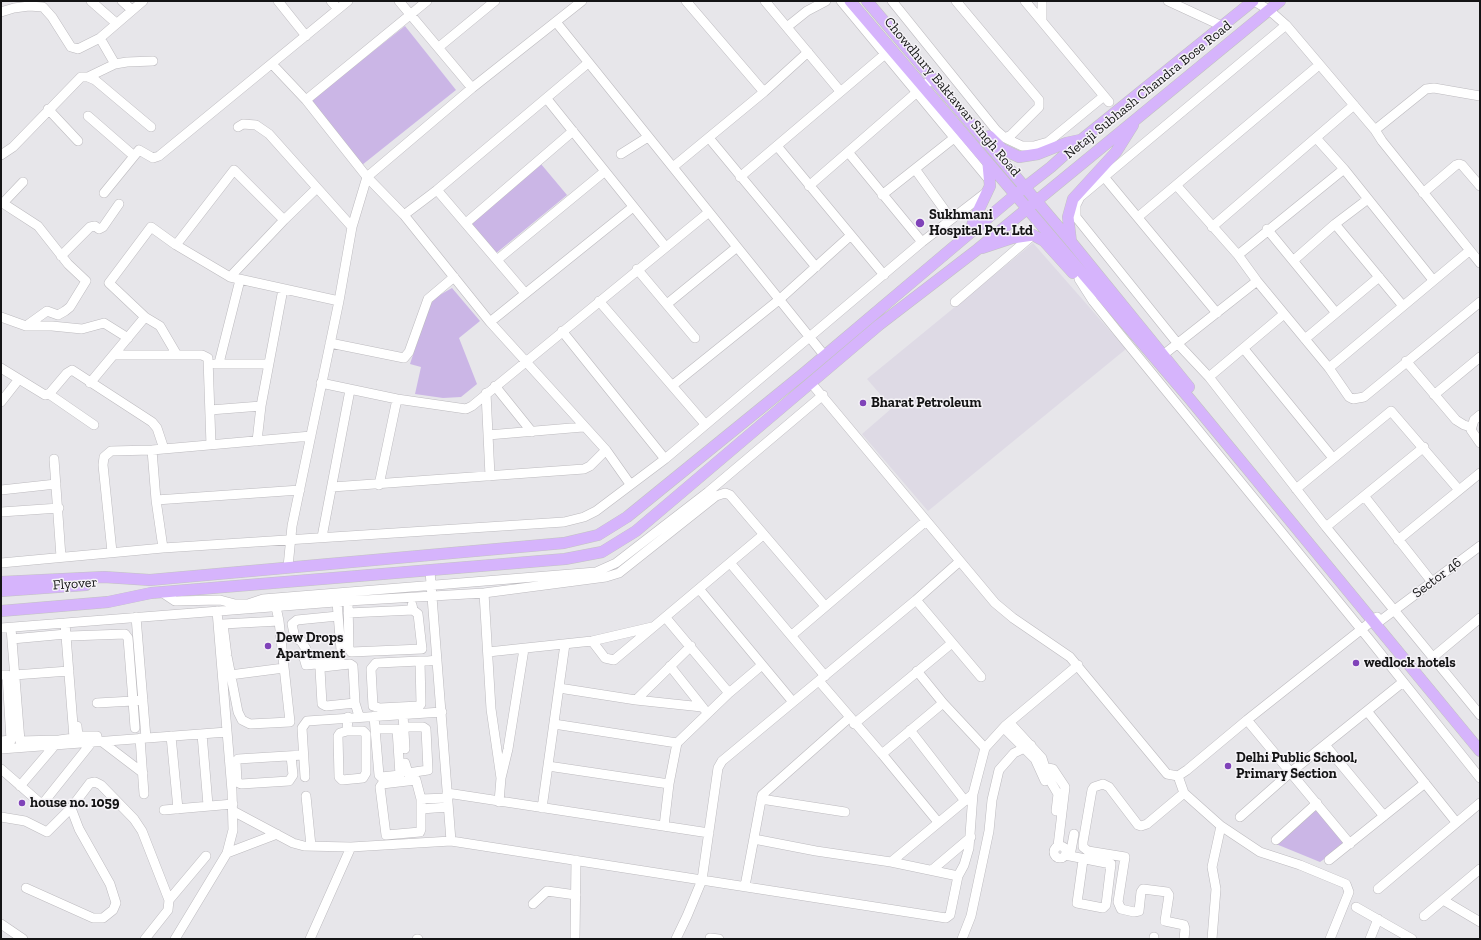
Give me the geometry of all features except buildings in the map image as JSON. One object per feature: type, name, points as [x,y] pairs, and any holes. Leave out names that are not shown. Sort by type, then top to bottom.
[{"type":"main road","name":"Chowdhury Baktawar Singh Road","points":[[850,1],[920,90],[988,164],[1020,191]]},
{"type":"main road","name":"Chowdhury Baktawar Singh Road","points":[[867,1],[972,126],[1020,191]]},
{"type":"main road","name":"Netaji Subhash Chandra Bose Road","points":[[150,580],[564,543],[598,535],[627,517],[872,316],[1081,140],[1254,1]]},
{"type":"main road","name":"Netaji Subhash Chandra Bose Road","points":[[151,594],[565,559],[602,552],[636,531],[812,384],[879,325],[978,249],[1280,1]]},
{"type":"main road","points":[[1072,243],[1068,217],[1073,199],[1116,152],[1133,127],[1136,118]]},
{"type":"main road","points":[[972,126],[986,134],[1002,149],[1019,157],[1038,154],[1066,143],[1081,140]]},
{"type":"main road","points":[[971,232],[973,222],[989,186],[988,164]]},
{"type":"main road","points":[[1020,191],[1095,287],[1480,742]]},
{"type":"main road","points":[[1031,205],[1072,243],[1480,751]]},
{"type":"main road","points":[[978,249],[1012,238],[1033,235],[1044,241],[1078,279],[1095,287]]},
{"type":"main road","points":[[872,316],[879,325]]},
{"type":"main road","points":[[858,327],[866,336]]},
{"type":"main road","points":[[714,446],[724,457]]},
{"type":"main road","points":[[1,582],[104,576],[150,580]]},
{"type":"main road","name":"Flyover","points":[[1,591],[150,580]]},
{"type":"main road","points":[[1,611],[108,602],[151,594]]},
{"type":"main road","name":"Flyover","points":[[1,604],[151,594]]},
{"type":"street","points":[[91,1],[116,23]]},
{"type":"street","points":[[122,1],[132,10]]},
{"type":"street","points":[[1,12],[29,6],[43,8],[57,23],[68,43],[75,49],[81,49],[100,38],[142,1]]},
{"type":"street","points":[[278,1],[306,36]]},
{"type":"street","points":[[331,1],[338,9]]},
{"type":"street","points":[[104,193],[139,150],[153,158],[160,156],[348,1]]},
{"type":"street","points":[[399,1],[472,88]]},
{"type":"street","points":[[306,100],[427,1]]},
{"type":"street","points":[[439,47],[495,1]]},
{"type":"street","points":[[288,567],[289,541],[339,301],[352,227],[367,177],[472,88],[582,1]]},
{"type":"street","points":[[686,1],[764,92]]},
{"type":"street","points":[[765,1],[840,91]]},
{"type":"street","points":[[787,27],[807,11],[826,1]]},
{"type":"street","points":[[1,563],[163,548],[289,541],[322,537],[573,521],[596,511],[665,459],[989,186],[920,90],[884,55],[841,1]]},
{"type":"street","points":[[956,1],[1039,100],[1039,107],[1011,135],[1005,138]]},
{"type":"street","points":[[894,2],[996,130],[1005,138],[1022,146],[1034,146],[1048,142],[1106,99],[1025,1]]},
{"type":"street","points":[[1042,1],[1042,21]]},
{"type":"street","points":[[1168,1],[1222,26]]},
{"type":"street","points":[[1254,1],[1269,10],[1286,26],[1320,65],[1375,130],[1423,193],[1480,263]]},
{"type":"street","points":[[556,22],[824,355]]},
{"type":"street","points":[[1286,26],[1105,178],[1080,197],[1076,205],[1076,217],[1178,344],[1209,378],[1326,528],[1480,715]]},
{"type":"street","points":[[100,38],[115,64]]},
{"type":"street","points":[[672,167],[764,92],[808,52]]},
{"type":"street","points":[[740,176],[884,55]]},
{"type":"street","points":[[1,155],[13,147],[76,80],[81,77],[88,77],[115,64],[153,61]]},
{"type":"street","points":[[404,215],[437,190],[588,63]]},
{"type":"street","points":[[272,64],[306,100],[367,177],[404,215],[490,322],[583,427],[606,450],[630,484]]},
{"type":"street","points":[[1138,217],[1177,186],[1320,65]]},
{"type":"street","points":[[88,77],[102,86],[151,127]]},
{"type":"street","points":[[809,186],[932,79]]},
{"type":"street","points":[[1375,130],[1426,89],[1434,88],[1480,96]]},
{"type":"street","points":[[547,99],[604,172],[665,246]]},
{"type":"street","points":[[1212,227],[1354,105]]},
{"type":"street","points":[[48,109],[78,141]]},
{"type":"street","points":[[88,116],[134,156]]},
{"type":"street","points":[[238,127],[243,124],[256,125],[265,131],[352,227]]},
{"type":"street","points":[[466,223],[573,131]]},
{"type":"street","points":[[1058,134],[1066,143]]},
{"type":"street","points":[[621,154],[648,137]]},
{"type":"street","points":[[709,138],[816,267]]},
{"type":"street","points":[[882,195],[954,138]]},
{"type":"street","points":[[1317,138],[1434,280]]},
{"type":"street","points":[[777,146],[850,236],[884,275]]},
{"type":"street","points":[[848,152],[922,242]]},
{"type":"street","points":[[1423,193],[1459,164],[1480,186]]},
{"type":"street","points":[[915,169],[951,219]]},
{"type":"street","points":[[176,245],[234,170],[284,220]]},
{"type":"street","points":[[1238,255],[1268,229],[1344,170]]},
{"type":"street","points":[[497,260],[604,172]]},
{"type":"street","points":[[1105,178],[1217,314]]},
{"type":"street","points":[[23,182],[2,202],[38,226],[61,256],[86,281],[65,311],[58,314],[47,310],[26,326]]},
{"type":"street","points":[[1177,186],[1238,255],[1257,281],[1329,368],[1349,397],[1360,400],[1480,302]]},
{"type":"street","points":[[230,277],[284,220],[316,189]]},
{"type":"street","points":[[437,190],[525,293]]},
{"type":"street","points":[[1294,260],[1335,224],[1368,199]]},
{"type":"street","points":[[61,256],[90,226],[95,226],[99,229],[103,227],[119,204]]},
{"type":"street","points":[[490,322],[633,207]]},
{"type":"street","points":[[321,383],[397,399],[466,409],[665,246],[709,212]]},
{"type":"street","points":[[1335,224],[1403,306]]},
{"type":"street","points":[[177,355],[163,329],[145,317],[110,284],[110,280],[151,227],[176,245],[230,277],[339,301]]},
{"type":"street","points":[[1268,229],[1336,313]]},
{"type":"street","points":[[956,302],[1033,235]]},
{"type":"street","points":[[673,385],[780,299],[850,236]]},
{"type":"street","points":[[667,304],[737,247]]},
{"type":"street","points":[[1329,368],[1469,251]]},
{"type":"street","points":[[637,270],[694,338]]},
{"type":"street","points":[[330,343],[404,358],[409,352],[428,299],[454,277]]},
{"type":"street","points":[[1305,339],[1379,277]]},
{"type":"street","points":[[1078,279],[1113,326],[1480,778]]},
{"type":"street","points":[[219,363],[240,280]]},
{"type":"street","points":[[1163,355],[1257,281]]},
{"type":"street","points":[[257,441],[268,364],[284,289]]},
{"type":"street","points":[[599,301],[706,424]]},
{"type":"street","points":[[1209,378],[1284,314]]},
{"type":"street","points":[[1,317],[26,326],[52,326],[82,329],[101,323],[109,325],[128,338]]},
{"type":"street","points":[[90,383],[116,355],[145,317]]},
{"type":"street","points":[[562,331],[665,459]]},
{"type":"street","points":[[1244,349],[1333,458]]},
{"type":"street","points":[[116,355],[202,355],[208,358],[211,445]]},
{"type":"street","points":[[1434,395],[1480,357]]},
{"type":"street","points":[[1406,361],[1459,423],[1471,426]]},
{"type":"street","points":[[209,364],[268,364]]},
{"type":"street","points":[[1,368],[43,394],[49,394],[94,425]]},
{"type":"street","points":[[49,394],[70,370],[152,422],[157,428],[164,449]]},
{"type":"street","points":[[1,402],[19,379]]},
{"type":"street","points":[[812,384],[1003,611],[1070,657],[1078,665],[1161,769],[1172,776],[1178,776],[1184,793],[1221,826],[1260,852],[1300,865],[1346,884],[1349,888],[1348,897],[1330,939]]},
{"type":"street","points":[[495,386],[532,432]]},
{"type":"street","points":[[322,537],[350,390]]},
{"type":"street","points":[[486,393],[490,476]]},
{"type":"street","points":[[1,628],[216,611],[263,599],[431,584],[586,574],[616,563],[708,492],[823,396]]},
{"type":"street","points":[[379,485],[397,399]]},
{"type":"street","points":[[210,410],[261,406]]},
{"type":"street","points":[[1296,489],[1391,411],[1424,447],[1459,490]]},
{"type":"street","points":[[1480,415],[1474,420],[1471,426],[1472,433],[1480,443]]},
{"type":"street","points":[[488,435],[583,427]]},
{"type":"street","points":[[112,552],[103,465],[104,457],[111,451],[152,450],[311,436]]},
{"type":"street","points":[[1326,528],[1424,447]]},
{"type":"street","points":[[152,450],[156,500],[163,548]]},
{"type":"street","points":[[332,487],[379,485],[584,469],[590,466],[606,450]]},
{"type":"street","points":[[54,459],[59,508],[61,557]]},
{"type":"street","points":[[1398,540],[1480,473]]},
{"type":"street","points":[[1,490],[56,484]]},
{"type":"street","points":[[156,500],[300,490]]},
{"type":"street","points":[[163,593],[176,601],[220,600],[235,607],[276,606],[484,593],[606,577],[619,573],[716,496],[725,493],[730,495],[825,606]]},
{"type":"street","points":[[1365,497],[1432,582]]},
{"type":"street","points":[[1,512],[59,508]]},
{"type":"street","points":[[792,635],[926,521]]},
{"type":"street","points":[[592,641],[605,658],[614,660],[731,564],[763,535]]},
{"type":"street","name":"Sector 46","points":[[1178,776],[1361,630],[1393,610],[1480,546]]},
{"type":"street","points":[[676,939],[702,880],[719,765],[916,600],[960,561]]},
{"type":"street","points":[[731,564],[792,635],[851,721],[882,754],[938,822]]},
{"type":"street","points":[[430,571],[451,841]]},
{"type":"street","points":[[700,590],[793,702]]},
{"type":"street","points":[[484,593],[491,709],[501,778]]},
{"type":"street","points":[[411,598],[413,610]]},
{"type":"street","points":[[916,600],[981,678]]},
{"type":"street","points":[[348,601],[348,613],[349,649],[351,652],[420,649],[423,647],[418,614],[413,610],[348,613]]},
{"type":"street","points":[[337,602],[341,650],[340,659],[336,662],[306,665],[304,663],[306,649],[301,641],[295,638],[292,624],[297,620],[338,616]]},
{"type":"street","points":[[276,606],[279,621],[290,722],[250,724],[242,720],[238,712],[230,675],[224,624],[279,621]]},
{"type":"street","points":[[175,939],[227,853],[233,830],[233,808],[216,611]]},
{"type":"street","points":[[136,617],[143,700],[144,794]]},
{"type":"street","points":[[666,618],[729,693]]},
{"type":"street","points":[[1432,658],[1480,618]]},
{"type":"street","points":[[67,623],[78,736],[99,739],[143,774]]},
{"type":"street","points":[[488,652],[592,641],[655,626]]},
{"type":"street","points":[[11,628],[20,741],[74,738],[68,635]]},
{"type":"street","points":[[12,639],[68,635],[125,634],[128,638],[135,728]]},
{"type":"street","points":[[745,886],[761,799],[767,789],[851,721],[952,643]]},
{"type":"street","points":[[542,808],[565,644]]},
{"type":"street","points":[[636,700],[691,646]]},
{"type":"street","points":[[499,802],[501,778],[508,749],[524,649]]},
{"type":"street","points":[[420,661],[421,704],[419,706],[380,708],[373,706],[371,669],[373,665],[378,663],[437,660]]},
{"type":"street","points":[[355,703],[326,706],[322,704],[320,668],[323,666],[350,664],[353,666],[355,703],[359,716]]},
{"type":"street","points":[[664,826],[669,784],[677,743],[705,710],[729,693],[762,665]]},
{"type":"street","points":[[164,810],[208,806],[233,808],[299,845],[352,847],[451,841],[946,918],[950,915],[952,910],[958,876],[966,859],[971,837],[973,794],[985,748],[1007,725],[1078,665]]},
{"type":"street","points":[[670,666],[705,710]]},
{"type":"street","points":[[230,675],[284,668]]},
{"type":"street","points":[[14,675],[69,671]]},
{"type":"street","points":[[917,671],[942,703],[985,748]]},
{"type":"street","points":[[1,675],[7,675],[5,716],[11,740],[1,740]]},
{"type":"street","points":[[1240,817],[1291,772],[1403,682]]},
{"type":"street","points":[[559,688],[705,710]]},
{"type":"street","points":[[97,703],[143,700]]},
{"type":"street","points":[[882,754],[942,703]]},
{"type":"street","points":[[1367,711],[1456,822]]},
{"type":"street","points":[[305,777],[302,728],[304,722],[359,716],[442,712]]},
{"type":"street","points":[[403,714],[406,772],[428,770],[426,729],[423,727],[404,727]]},
{"type":"street","points":[[374,716],[375,729],[379,775],[382,777],[400,774],[397,729],[375,729]]},
{"type":"street","points":[[347,731],[348,718]]},
{"type":"street","points":[[1247,720],[1350,844]]},
{"type":"street","points":[[554,724],[677,743]]},
{"type":"street","points":[[1007,725],[1028,747],[1035,759],[1042,766],[1055,771],[1065,787],[1058,846],[1054,850],[1055,856],[1060,858],[1068,855],[1083,860],[1112,865],[1106,905],[1103,908],[1077,903],[1083,860]]},
{"type":"street","points":[[910,730],[965,801]]},
{"type":"street","points":[[347,731],[363,731],[366,734],[366,773],[363,778],[342,780],[339,777],[338,736],[340,733],[347,731]]},
{"type":"street","points":[[1,749],[55,745],[99,739],[143,738],[227,732]]},
{"type":"street","points":[[202,734],[208,806]]},
{"type":"street","points":[[171,736],[178,809]]},
{"type":"street","points":[[1,769],[39,802],[44,802],[99,739]]},
{"type":"street","points":[[20,786],[55,745]]},
{"type":"street","points":[[1325,745],[1384,816]]},
{"type":"street","points":[[962,939],[971,916],[990,831],[992,800],[999,770],[1014,753],[1028,747]]},
{"type":"street","points":[[291,756],[293,775],[289,781],[241,784],[237,782],[236,762],[238,759],[303,755]]},
{"type":"street","points":[[548,766],[669,784]]},
{"type":"street","points":[[1042,766],[1043,778],[1054,794],[1054,810]]},
{"type":"street","points":[[416,780],[421,798],[421,808],[420,832],[385,834],[380,787],[382,784],[416,780]]},
{"type":"street","points":[[1,817],[25,821],[47,832],[71,808],[90,783],[95,782],[100,785],[134,819],[142,831],[169,900],[169,908],[145,939]]},
{"type":"street","points":[[1330,860],[1425,782]]},
{"type":"street","points":[[1184,793],[1147,824],[1141,826],[1138,825],[1108,787],[1103,784],[1094,786],[1092,790],[1083,847],[1088,851],[1125,857],[1118,902],[1121,909],[1134,912],[1138,911],[1141,892],[1143,889],[1167,892],[1169,895],[1165,921],[1184,925],[1184,939]]},
{"type":"street","points":[[891,862],[973,794]]},
{"type":"street","points":[[306,796],[311,846]]},
{"type":"street","points":[[421,798],[499,802],[709,833]]},
{"type":"street","points":[[421,808],[448,799]]},
{"type":"street","points":[[761,799],[845,812]]},
{"type":"street","points":[[1276,840],[1317,803]]},
{"type":"street","points":[[1378,888],[1480,803]]},
{"type":"street","points":[[26,888],[93,918],[103,918],[113,910],[116,903],[110,884],[78,828],[71,808]]},
{"type":"street","points":[[1212,939],[1216,889],[1212,867],[1221,826]]},
{"type":"street","points":[[227,853],[277,834]]},
{"type":"street","points":[[1068,855],[1074,834]]},
{"type":"street","points":[[932,870],[971,837]]},
{"type":"street","points":[[754,839],[816,851],[891,862],[958,876]]},
{"type":"street","points":[[310,939],[352,847]]},
{"type":"street","points":[[169,900],[206,856]]},
{"type":"street","points":[[575,939],[576,860]]},
{"type":"street","points":[[1424,916],[1480,869]]},
{"type":"street","points":[[533,904],[547,892],[576,895]]},
{"type":"street","points":[[1443,900],[1480,922]]},
{"type":"street","points":[[1356,907],[1411,939]]},
{"type":"street","points":[[1370,939],[1378,919]]},
{"type":"street","points":[[1,924],[23,939]]},
{"type":"shaded area","points":[[405,26],[456,90],[362,165],[310,101]]},
{"type":"shaded area","points":[[541,164],[567,195],[495,254],[469,223]]},
{"type":"shaded area","points":[[1033,243],[1126,349],[928,511],[862,434],[892,408],[867,379]]},
{"type":"shaded area","points":[[452,288],[480,321],[459,338],[477,384],[461,397],[443,398],[415,394],[421,367],[410,364],[431,300]]},
{"type":"shaded area","points":[[1318,807],[1347,843],[1320,862],[1276,844]]},
{"type":"place","name":"Sukhmani Hospital Pvt. Ltd","points":[[920,223]]},
{"type":"place","name":"Bharat Petroleum","points":[[863,403]]},
{"type":"place","name":"Dew Drops Apartment","points":[[268,646]]},
{"type":"place","name":"wedlock hotels","points":[[1356,663]]},
{"type":"place","name":"Delhi Public School, Primary Section","points":[[1228,766]]},
{"type":"place","name":"house no. 1059","points":[[22,803]]}]
